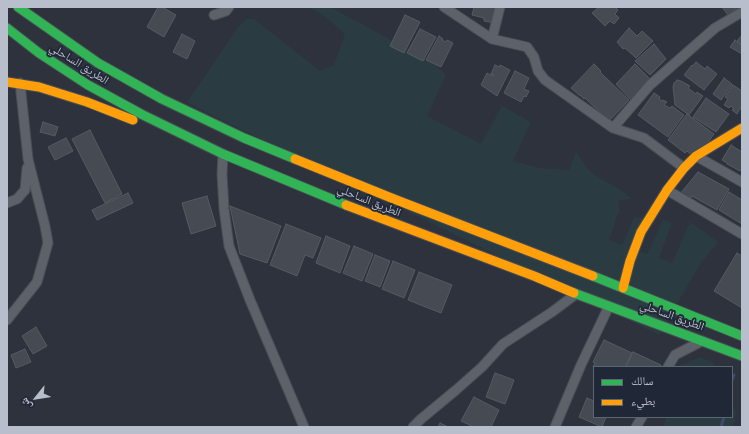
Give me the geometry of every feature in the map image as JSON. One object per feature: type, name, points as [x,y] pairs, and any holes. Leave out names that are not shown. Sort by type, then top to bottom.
[{"type":"main road","name":"الطريق الساحلي","points":[[18,7],[98,63],[162,99],[244,138],[394,199],[742,336]]},
{"type":"main road","points":[[28,7],[36,21]]},
{"type":"main road","name":"الطريق الساحلي","points":[[7,28],[39,53],[88,86],[223,154],[375,217],[742,356]]},
{"type":"main road","points":[[7,82],[39,87],[87,102],[223,154]]},
{"type":"main road","points":[[623,288],[630,261],[641,232],[667,190],[684,168],[696,156],[742,128]]},
{"type":"street","points":[[214,15],[226,11],[229,7]]},
{"type":"street","points":[[444,7],[492,39],[527,47],[534,57],[538,71],[545,80],[613,128],[644,138],[684,168]]},
{"type":"street","points":[[492,39],[500,7]]},
{"type":"street","points":[[613,128],[650,85],[715,28],[742,12]]},
{"type":"street","points":[[7,320],[37,282],[48,243],[28,159],[20,83]]},
{"type":"street","points":[[223,154],[222,174],[224,209],[230,246],[250,300],[304,427]]},
{"type":"street","points":[[696,156],[742,182]]},
{"type":"street","points":[[7,203],[17,199],[25,190],[28,159]]},
{"type":"street","points":[[667,190],[742,234]]},
{"type":"street","points":[[413,427],[482,367],[503,344],[552,312],[576,294]]},
{"type":"street","points":[[555,427],[581,365],[610,306]]},
{"type":"street","points":[[669,366],[675,355],[704,341]]},
{"type":"street","points":[[636,427],[641,418]]},
{"type":"shaded area","points":[[308,7],[330,7],[421,56],[446,75],[427,116],[481,144],[502,106],[531,122],[513,161],[539,168],[569,170],[576,152],[587,168],[596,176],[621,190],[630,197],[630,199],[620,200],[618,203],[620,212],[609,240],[622,245],[634,217],[645,218],[634,249],[647,254],[663,220],[672,223],[659,258],[672,263],[690,222],[718,242],[700,264],[659,335],[187,102],[239,26],[247,19],[254,19],[320,71],[334,65],[345,34],[324,16]]},
{"type":"shaded area","points":[[700,357],[712,362],[714,366],[680,366]]},
{"type":"shaded area","points":[[733,407],[736,412],[733,427],[663,427],[667,418],[733,418]]},
{"type":"building","points":[[158,7],[162,7],[176,15],[164,37],[147,27]]},
{"type":"building","points":[[474,7],[498,7],[494,23],[484,21],[484,18],[472,15]]},
{"type":"building","points":[[599,7],[615,7],[618,10],[615,14],[619,18],[614,24],[610,21],[605,26],[592,13]]},
{"type":"building","points":[[722,7],[738,7],[728,15]]},
{"type":"building","points":[[405,15],[420,22],[404,53],[390,46]]},
{"type":"building","points":[[629,28],[637,36],[642,31],[653,41],[636,58],[625,48],[623,49],[617,42]]},
{"type":"building","points":[[420,29],[436,37],[423,61],[407,53]]},
{"type":"building","points":[[182,34],[195,41],[187,59],[173,52]]},
{"type":"building","points":[[742,35],[742,45],[737,41]]},
{"type":"building","points":[[439,36],[446,42],[447,40],[453,43],[441,67],[426,60]]},
{"type":"building","points":[[735,40],[742,46],[742,54],[730,47]]},
{"type":"building","points":[[654,44],[666,59],[650,75],[635,61]]},
{"type":"building","points":[[696,62],[705,69],[707,66],[717,74],[704,90],[684,75]]},
{"type":"building","points":[[594,64],[601,71],[600,72],[629,100],[609,121],[585,98],[584,99],[571,88]]},
{"type":"building","points":[[635,64],[652,81],[631,100],[616,84]]},
{"type":"building","points":[[495,65],[499,67],[500,65],[510,70],[497,96],[481,85],[487,73],[493,76],[494,75],[491,74]]},
{"type":"building","points":[[515,71],[529,78],[524,89],[529,91],[521,102],[504,93]]},
{"type":"building","points":[[724,78],[732,84],[721,100],[713,94]]},
{"type":"building","points":[[677,80],[690,86],[688,88],[696,94],[697,92],[703,96],[689,115],[675,105],[673,87]]},
{"type":"building","points":[[733,85],[742,91],[742,106],[737,114],[732,110],[734,109],[731,106],[729,108],[724,105],[728,99],[725,97]]},
{"type":"building","points":[[654,93],[660,97],[659,99],[667,102],[664,105],[670,108],[672,106],[684,115],[668,137],[638,115]]},
{"type":"building","points":[[706,98],[729,114],[716,132],[693,117]]},
{"type":"building","points":[[687,114],[714,134],[706,145],[693,156],[687,151],[685,153],[668,140]]},
{"type":"building","points":[[43,122],[58,127],[55,136],[40,132]]},
{"type":"building","points":[[90,130],[122,194],[105,203],[72,139]]},
{"type":"building","points":[[66,138],[73,151],[55,160],[48,147]]},
{"type":"building","points":[[731,145],[742,152],[742,168],[740,171],[722,160]]},
{"type":"building","points":[[698,172],[729,189],[717,210],[692,196],[690,200],[680,194]]},
{"type":"building","points":[[729,192],[742,200],[742,224],[719,210]]},
{"type":"building","points":[[128,193],[133,203],[97,220],[92,210]]},
{"type":"building","points":[[207,196],[216,226],[191,234],[182,203]]},
{"type":"building","points":[[230,206],[281,226],[267,263],[240,254]]},
{"type":"building","points":[[286,224],[321,238],[313,258],[305,255],[297,276],[270,265]]},
{"type":"building","points":[[326,236],[350,246],[340,273],[316,263]]},
{"type":"building","points":[[354,246],[373,254],[362,281],[343,273]]},
{"type":"building","points":[[737,253],[742,256],[742,308],[714,291]]},
{"type":"building","points":[[375,255],[390,261],[380,287],[365,281]]},
{"type":"building","points":[[393,261],[415,270],[404,298],[382,289]]},
{"type":"building","points":[[419,272],[452,285],[441,313],[408,300]]},
{"type":"building","points":[[36,327],[47,346],[33,354],[22,336]]},
{"type":"building","points":[[604,340],[632,353],[626,366],[594,366],[595,363],[593,362]]},
{"type":"building","points":[[25,349],[31,362],[16,368],[11,355]]},
{"type":"building","points":[[633,352],[661,365],[660,366],[626,366]]},
{"type":"building","points":[[495,373],[514,380],[505,404],[486,397]]},
{"type":"building","points":[[474,397],[499,410],[491,427],[474,427],[461,421]]},
{"type":"building","points":[[587,398],[593,401],[593,418],[606,418],[602,427],[579,417]]},
{"type":"building","points":[[440,423],[448,427],[438,427]]},
{"type":"waterway","points":[[721,427],[724,418]]},
{"type":"traffic: fast","points":[[18,7],[98,63],[162,99],[244,138],[295,159]]},
{"type":"traffic: fast","points":[[7,28],[39,53],[88,85],[143,115],[223,154],[346,205]]},
{"type":"traffic: fast","points":[[593,276],[742,336]]},
{"type":"traffic: fast","points":[[574,293],[742,356]]},
{"type":"traffic: slow","points":[[7,82],[39,87],[87,102],[133,120]]},
{"type":"traffic: slow","points":[[623,288],[630,261],[641,232],[667,190],[684,168],[696,156],[742,128]]},
{"type":"traffic: slow","points":[[295,159],[593,276]]},
{"type":"traffic: slow","points":[[346,205],[534,276],[574,293]]}]
